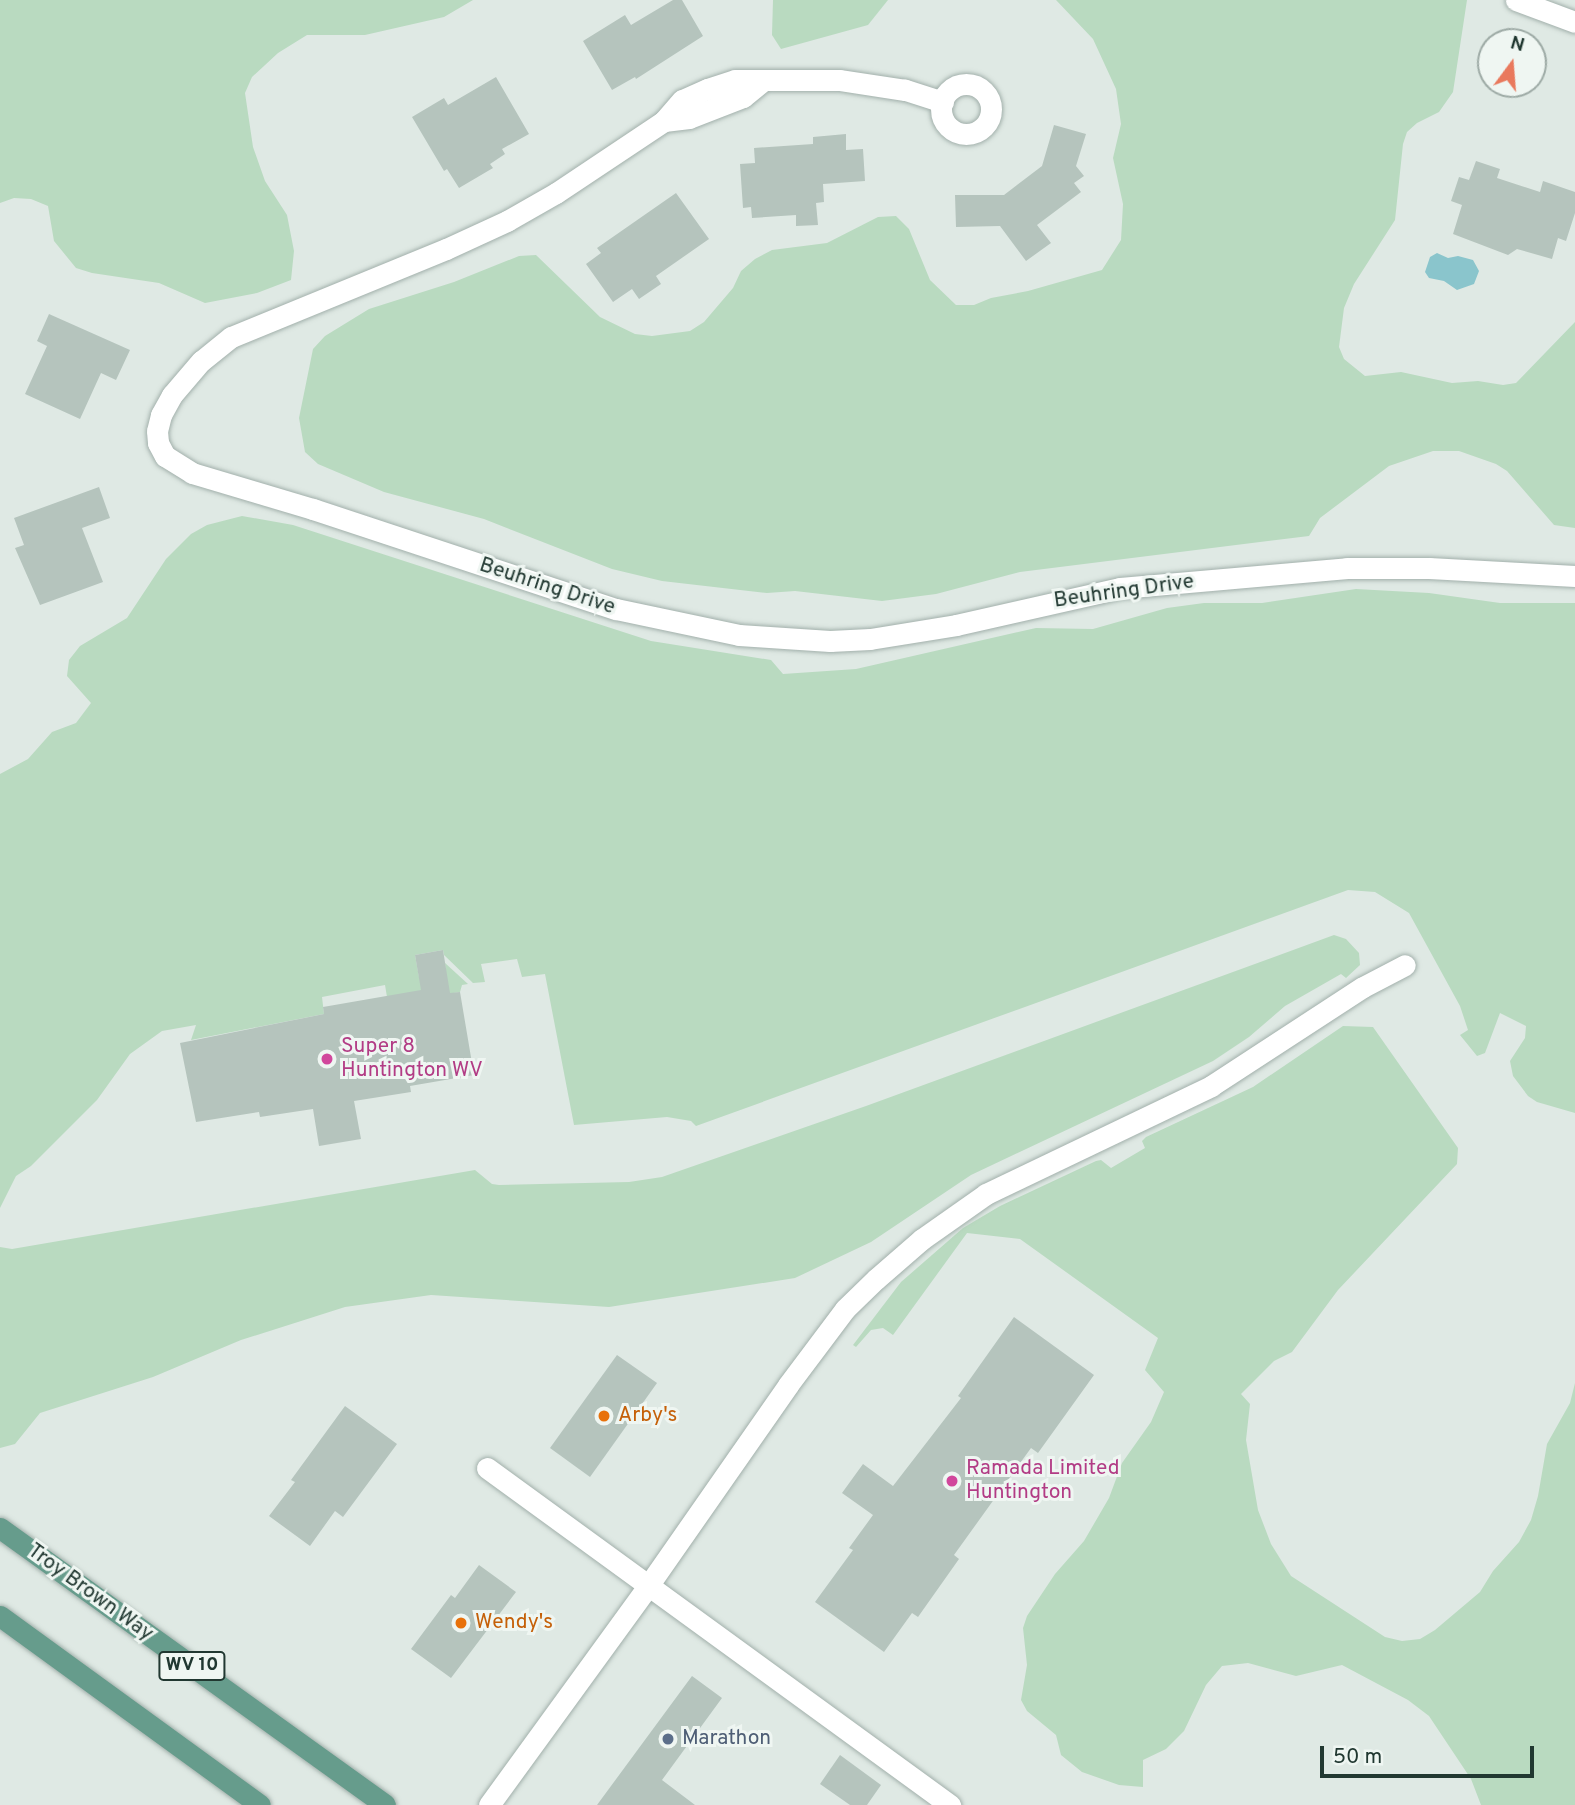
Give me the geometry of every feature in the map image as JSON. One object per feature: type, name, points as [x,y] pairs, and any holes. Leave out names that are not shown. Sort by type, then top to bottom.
[{"type":"main road","name":"Troy Brown Way","points":[[0,1528],[385,1805]]},
{"type":"main road","points":[[0,1616],[260,1805]]},
{"type":"street","points":[[1516,0],[1575,22]]},
{"type":"street","name":"Beuhring Drive","points":[[943,102],[862,83],[812,79],[735,80],[707,89],[682,100],[664,121],[556,193],[477,236],[231,337],[186,376],[161,415],[157,431],[158,443],[165,456],[192,473],[313,509],[603,605],[652,619],[739,635],[830,641],[870,639],[956,625],[1120,588],[1347,568],[1429,568],[1575,576]]},
{"type":"street","points":[[489,1805],[649,1586],[769,1411],[845,1310],[922,1238],[986,1194],[1211,1086],[1363,988],[1405,965]]},
{"type":"street","points":[[487,1468],[950,1805]]},
{"type":"green space","points":[[0,0],[473,0],[444,17],[365,35],[307,35],[278,53],[252,77],[245,93],[253,147],[265,181],[287,215],[294,251],[291,280],[257,293],[205,303],[159,283],[76,268],[54,241],[48,206],[31,199],[14,198],[0,203]]},
{"type":"green space","points":[[773,0],[888,0],[868,25],[781,49],[772,35]]},
{"type":"green space","points":[[1056,0],[1467,0],[1453,92],[1439,112],[1417,123],[1407,132],[1403,144],[1395,220],[1354,284],[1344,308],[1339,347],[1344,359],[1365,376],[1401,372],[1452,383],[1478,381],[1503,385],[1516,383],[1575,322],[1575,528],[1554,525],[1507,471],[1496,464],[1459,451],[1433,451],[1389,466],[1320,518],[1309,536],[1020,572],[936,594],[882,601],[795,591],[767,593],[662,581],[612,569],[484,519],[384,492],[318,464],[305,452],[299,418],[313,349],[325,336],[369,309],[454,282],[519,256],[536,255],[600,317],[635,334],[652,336],[690,331],[704,322],[733,288],[741,271],[772,250],[827,243],[878,217],[896,216],[909,229],[930,280],[956,305],[974,305],[991,298],[1028,291],[1102,270],[1121,240],[1123,204],[1113,158],[1121,124],[1116,89],[1093,39]]},
{"type":"green space","points":[[242,516],[293,525],[651,641],[771,660],[783,674],[856,669],[1036,628],[1093,629],[1167,608],[1204,603],[1262,603],[1356,589],[1429,593],[1500,603],[1575,603],[1575,1113],[1537,1102],[1528,1096],[1513,1076],[1510,1061],[1525,1038],[1526,1026],[1500,1013],[1485,1053],[1477,1056],[1460,1035],[1468,1030],[1460,1006],[1409,913],[1375,892],[1348,890],[696,1126],[691,1121],[667,1117],[574,1125],[545,974],[522,977],[517,959],[481,964],[485,982],[473,983],[444,955],[443,950],[415,955],[419,977],[446,972],[445,963],[468,984],[462,985],[460,992],[397,1002],[387,997],[385,985],[322,997],[324,1014],[191,1040],[196,1025],[162,1031],[130,1054],[97,1100],[31,1166],[16,1176],[0,1208],[0,774],[28,759],[52,732],[76,723],[91,703],[67,676],[69,660],[80,646],[127,618],[166,559],[191,534],[207,525]]},
{"type":"green space","points":[[1334,935],[1346,939],[1359,953],[1360,965],[1346,978],[1341,974],[1285,1006],[1249,1037],[1213,1061],[971,1175],[871,1242],[795,1278],[609,1307],[431,1295],[345,1307],[241,1340],[153,1377],[40,1413],[15,1444],[0,1448],[0,1247],[12,1249],[475,1170],[492,1184],[499,1185],[629,1182],[662,1177],[866,1106]]},
{"type":"green space","points":[[1343,1026],[1373,1027],[1458,1148],[1457,1164],[1338,1290],[1292,1352],[1274,1361],[1241,1394],[1250,1404],[1246,1440],[1258,1510],[1271,1544],[1291,1576],[1385,1637],[1402,1641],[1420,1639],[1435,1630],[1480,1592],[1493,1571],[1519,1542],[1531,1520],[1538,1496],[1547,1444],[1570,1403],[1575,1383],[1575,1805],[1481,1805],[1471,1779],[1429,1716],[1408,1700],[1342,1665],[1296,1676],[1248,1663],[1222,1666],[1206,1685],[1184,1731],[1166,1749],[1143,1760],[1143,1787],[1119,1785],[1082,1772],[1061,1755],[1056,1735],[1027,1711],[1021,1700],[1027,1665],[1023,1628],[1027,1616],[1055,1574],[1084,1541],[1109,1498],[1122,1463],[1151,1422],[1164,1392],[1145,1370],[1158,1338],[1020,1239],[967,1233],[893,1335],[883,1328],[871,1330],[856,1347],[853,1345],[901,1282],[963,1228],[1000,1206],[1096,1161],[1101,1160],[1111,1168],[1145,1148],[1142,1141],[1146,1137],[1253,1087]]},
{"type":"water","points":[[1437,253],[1448,258],[1458,256],[1473,260],[1479,271],[1474,284],[1457,290],[1444,281],[1429,278],[1425,272],[1430,257]]},
{"type":"building","points":[[673,0],[682,0],[703,36],[636,79],[635,77],[612,90],[583,41],[625,15],[631,25]]},
{"type":"building","points":[[496,77],[529,134],[502,149],[505,154],[490,164],[493,168],[459,188],[447,169],[444,171],[412,117],[444,98],[448,105]]},
{"type":"building","points":[[1054,125],[1086,134],[1076,166],[1084,176],[1074,183],[1081,192],[1037,225],[1051,243],[1026,261],[1000,226],[956,227],[955,195],[1004,195],[1042,166]]},
{"type":"building","points":[[846,134],[846,150],[863,149],[865,181],[823,184],[824,202],[816,203],[818,225],[796,226],[796,215],[752,218],[751,207],[743,208],[740,164],[755,163],[754,148],[813,144],[813,137]]},
{"type":"building","points":[[1476,161],[1500,169],[1497,178],[1540,192],[1543,181],[1575,192],[1575,213],[1566,241],[1558,238],[1552,259],[1517,249],[1508,255],[1453,234],[1462,205],[1451,201],[1459,177],[1469,180]]},
{"type":"building","points":[[676,193],[709,239],[656,276],[661,284],[639,299],[632,289],[613,302],[586,264],[601,253],[597,248]]},
{"type":"building","points":[[49,314],[130,350],[116,380],[101,373],[80,419],[25,394],[47,346],[37,341]]},
{"type":"building","points":[[99,487],[110,518],[82,528],[103,582],[40,605],[15,548],[24,545],[14,518]]},
{"type":"building","name":"Super 8 Huntington WV","points":[[443,950],[450,993],[460,992],[474,1075],[410,1086],[411,1092],[354,1101],[361,1139],[319,1146],[313,1109],[260,1117],[259,1112],[196,1122],[180,1043],[324,1014],[323,1007],[421,990],[415,955]]},
{"type":"building","name":"Ramada Limited Huntington","points":[[1014,1317],[1094,1375],[1038,1453],[1031,1448],[954,1555],[959,1559],[918,1617],[912,1613],[884,1652],[815,1602],[853,1550],[849,1548],[873,1515],[842,1493],[863,1464],[893,1486],[961,1398],[958,1396]]},
{"type":"building","name":"Arby's","points":[[617,1355],[657,1383],[590,1477],[550,1448]]},
{"type":"building","points":[[345,1406],[397,1444],[343,1517],[335,1511],[310,1546],[269,1516],[295,1482],[291,1480]]},
{"type":"building","name":"Wendy's","points":[[479,1565],[516,1592],[451,1678],[411,1649],[451,1595],[455,1598]]},
{"type":"building","name":"Marathon","points":[[692,1676],[722,1698],[662,1780],[695,1805],[597,1805]]},
{"type":"building","points":[[840,1755],[881,1785],[867,1805],[850,1805],[820,1784]]},
{"type":"place","name":"Super 8 Huntington WV","points":[[327,1059]]},
{"type":"place","name":"Arby's","points":[[604,1416]]},
{"type":"place","name":"Ramada Limited Huntington","points":[[952,1481]]},
{"type":"place","name":"Wendy's","points":[[461,1623]]},
{"type":"place","name":"Marathon","points":[[668,1739]]}]
